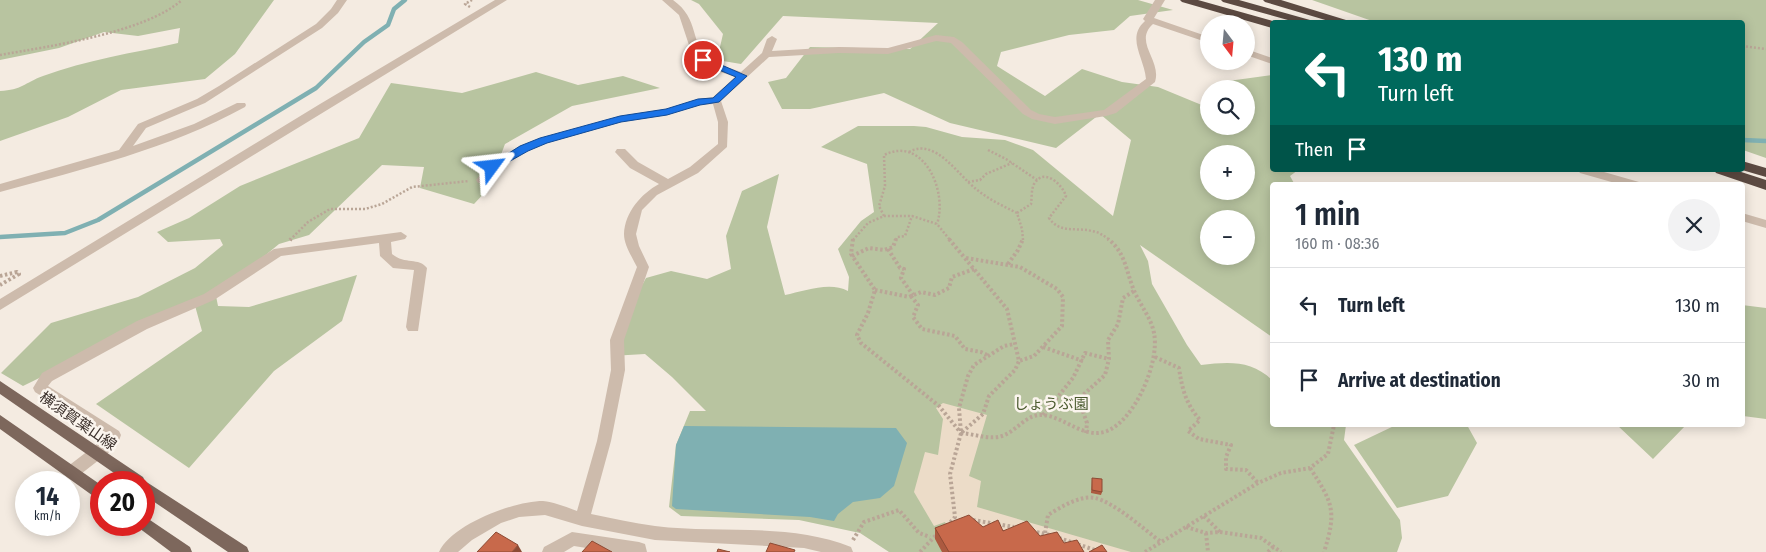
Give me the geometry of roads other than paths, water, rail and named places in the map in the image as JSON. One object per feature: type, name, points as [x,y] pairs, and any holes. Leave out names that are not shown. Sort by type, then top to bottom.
[{"type":"highway","points":[[1186,0],[1270,24]]},
{"type":"highway","points":[[1227,0],[1299,20]]},
{"type":"highway","points":[[1268,0],[1335,20]]},
{"type":"highway","points":[[1745,166],[1766,173]]},
{"type":"highway","points":[[1727,172],[1766,186]]},
{"type":"main road","name":"横須賀葉山線","points":[[0,387],[121,471]]},
{"type":"main road","points":[[0,420],[71,471]]},
{"type":"main road","points":[[155,494],[241,552]]},
{"type":"main road","points":[[155,531],[184,552]]},
{"type":"street","points":[[123,153],[142,126],[202,101],[223,88],[320,26],[335,11],[342,0]]},
{"type":"street","points":[[0,305],[502,0]]},
{"type":"street","points":[[667,0],[679,7],[685,15],[696,50],[703,60],[743,76]]},
{"type":"street","points":[[1160,0],[1148,19],[1200,37]]},
{"type":"street","points":[[766,54],[839,50],[888,51],[936,38],[946,38],[959,44],[1027,112],[1041,120],[1053,120],[1106,113],[1120,107],[1151,80],[1150,66],[1140,38],[1142,28],[1151,21]]},
{"type":"street","points":[[482,180],[492,167],[524,148],[543,140],[620,119],[667,112],[698,102],[716,100],[766,54],[772,39]]},
{"type":"street","points":[[1255,55],[1270,60]]},
{"type":"street","points":[[582,520],[604,441],[618,370],[617,340],[643,267],[630,234],[637,209],[653,192],[694,170],[723,145],[724,120],[716,100]]},
{"type":"street","points":[[0,188],[164,141],[220,117],[241,105]]},
{"type":"street","points":[[621,152],[634,166],[667,184]]},
{"type":"street","points":[[1591,172],[1625,182]]},
{"type":"street","points":[[1745,218],[1766,224]]},
{"type":"street","points":[[73,471],[112,442],[114,435],[40,388],[47,377],[142,325],[200,302],[278,252],[401,236]]},
{"type":"street","points":[[385,239],[386,256],[397,264],[422,268],[413,327]]},
{"type":"street","points":[[447,552],[466,535],[496,518],[518,510],[545,508],[582,520],[655,533],[804,541],[835,548],[849,546]]},
{"type":"street","points":[[550,552],[572,539],[639,549],[639,552]]},
{"type":"water","points":[[684,426],[896,428],[907,443],[894,486],[880,498],[853,502],[838,514],[834,521],[810,517],[676,509],[672,506],[676,445]]},
{"type":"waterway","points":[[0,237],[65,233],[98,220],[316,88],[364,42],[388,25],[394,9],[405,0]]},
{"type":"waterway","points":[[1745,140],[1766,141]]},
{"type":"park label","name":"しょうぶ園","points":[[1051,404]]}]
